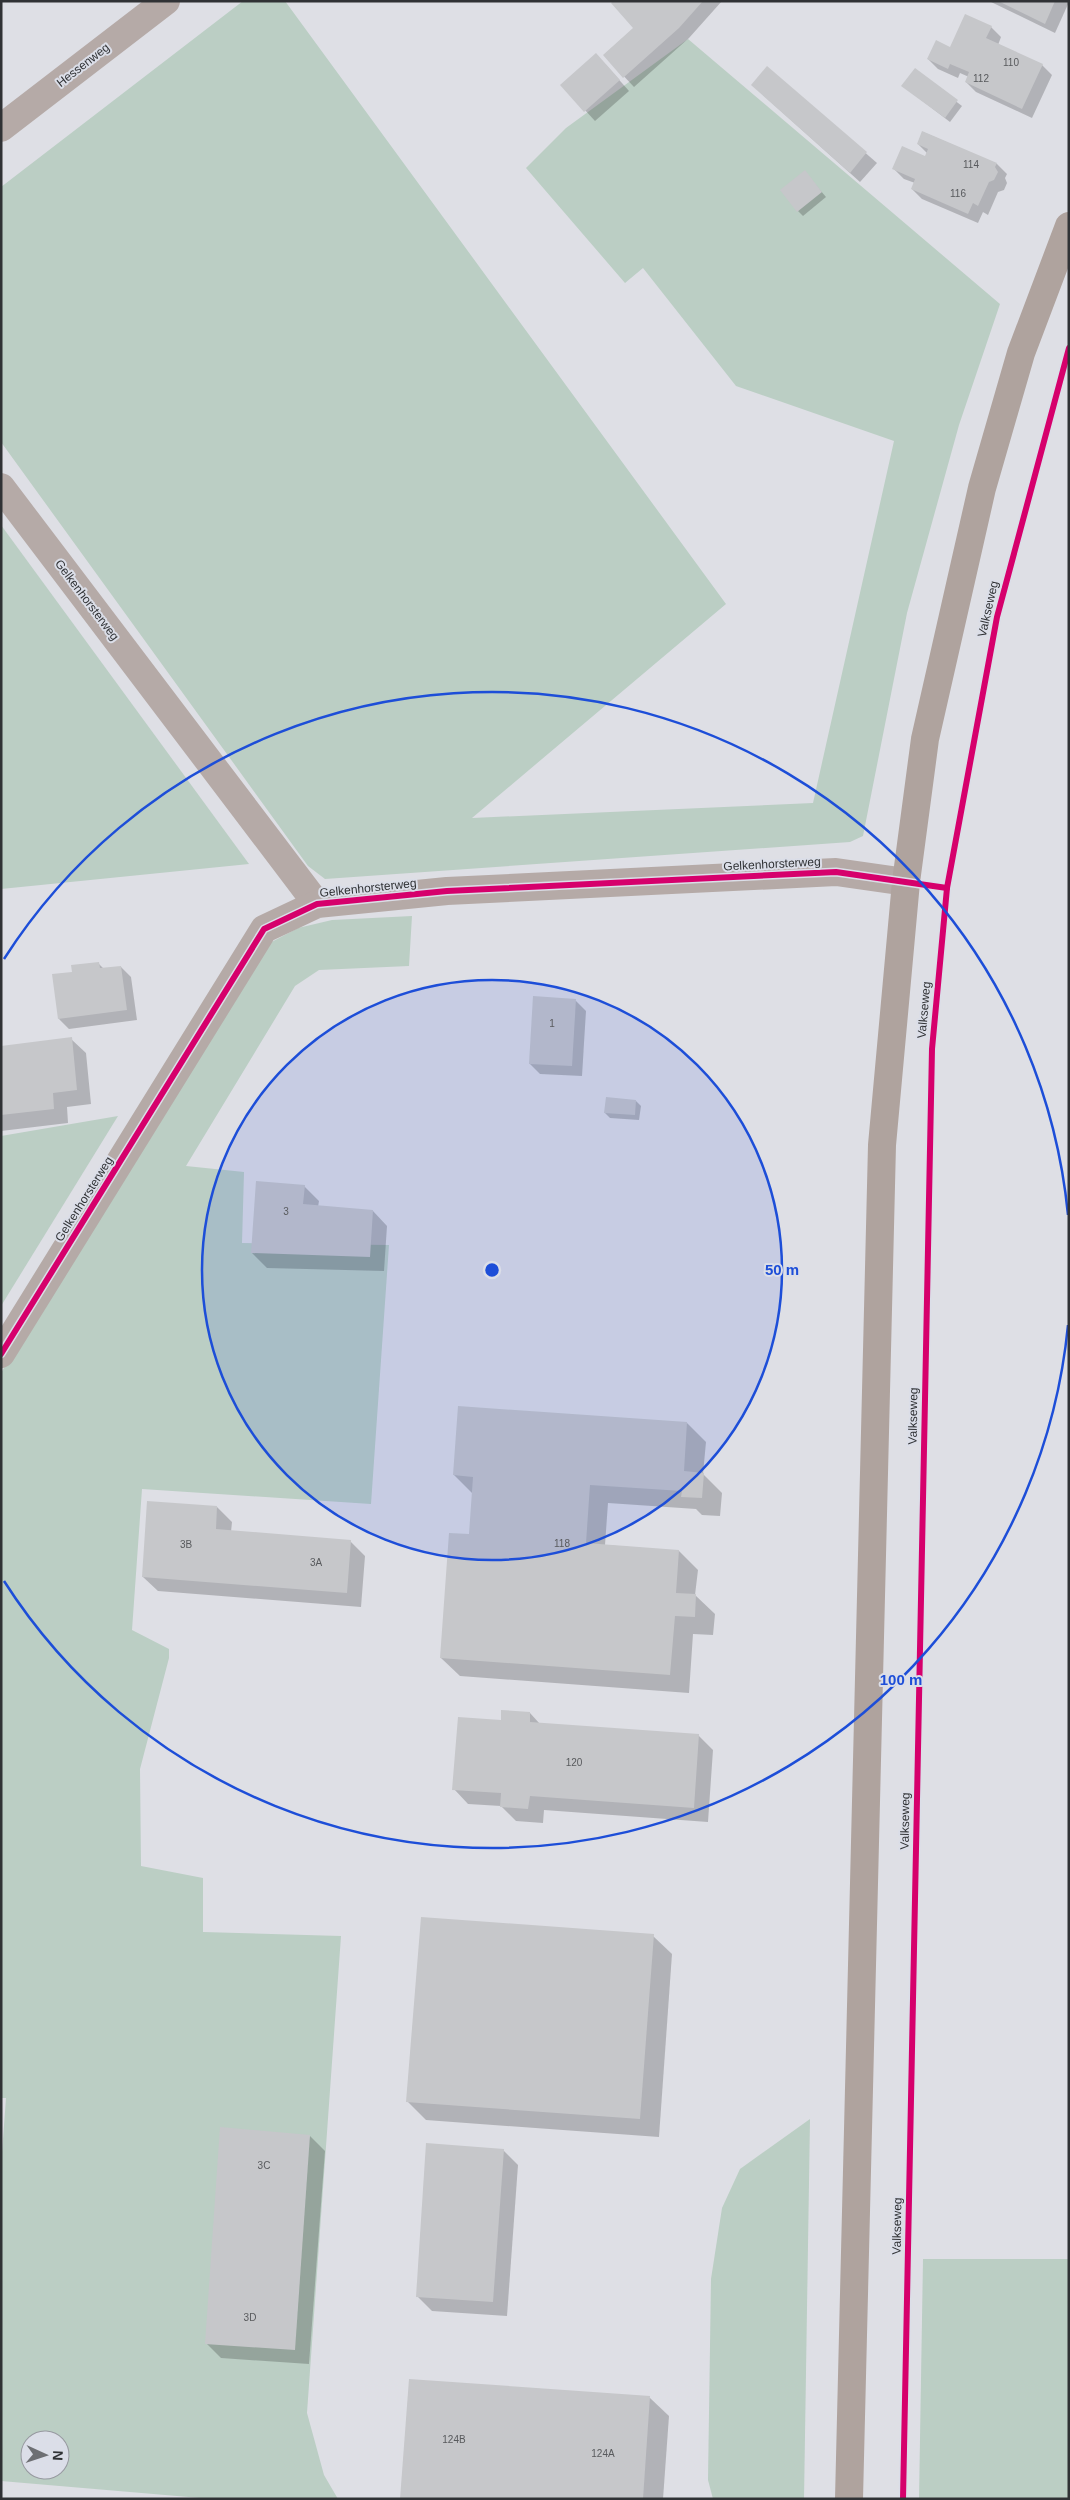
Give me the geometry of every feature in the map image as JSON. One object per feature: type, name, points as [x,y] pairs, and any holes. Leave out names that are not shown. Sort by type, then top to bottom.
[{"type":"main road","points":[[849,2499],[882,1155],[906,882],[925,739],[982,488],[1021,353],[1069,226]]},
{"type":"street","name":"Hessenweg","points":[[1,128],[166,1]]},
{"type":"street","name":"Gelkenhorsterweg","points":[[1,487],[317,904]]},
{"type":"street","name":"Gelkenhorsterweg","points":[[1,1354],[264,929],[317,904],[447,891],[836,872],[906,882]]},
{"type":"green space","points":[[243,1],[285,1],[726,604],[472,818],[813,803],[894,441],[736,386],[643,268],[625,283],[526,168],[566,128],[688,39],[1000,304],[959,425],[907,613],[863,836],[850,842],[325,879],[308,866],[1,442],[1,187]]},
{"type":"green space","points":[[1,525],[249,864],[1,889]]},
{"type":"green space","points":[[412,916],[409,966],[319,970],[295,986],[186,1166],[244,1172],[242,1243],[389,1245],[371,1504],[142,1489],[132,1630],[169,1649],[169,1658],[140,1769],[141,1866],[203,1878],[203,1932],[341,1936],[307,2413],[324,2475],[338,2499],[212,2499],[1,2481],[1,2166],[6,2098],[1,2098],[1,1373],[73,1252],[264,946],[298,928],[332,920]]},
{"type":"green space","points":[[118,1116],[1,1306],[1,1136]]},
{"type":"green space","points":[[810,2119],[804,2499],[713,2499],[708,2480],[711,2279],[722,2208],[740,2169]]},
{"type":"green space","points":[[923,2259],[1069,2259],[1069,2499],[919,2499]]},
{"type":"building","points":[[613,1],[703,1],[679,28],[623,78],[603,55],[633,28],[611,3]]},
{"type":"building","points":[[998,1],[1055,1],[1045,24]]},
{"type":"building","points":[[965,14],[992,26],[986,38],[1043,64],[1022,109],[965,82],[969,72],[950,64],[948,69],[927,59],[936,40],[950,47]]},
{"type":"building","points":[[596,53],[620,80],[584,112],[560,85]]},
{"type":"building","points":[[767,66],[867,152],[850,173],[751,85]]},
{"type":"building","points":[[915,68],[958,100],[945,118],[901,86]]},
{"type":"building","points":[[922,131],[997,163],[995,167],[998,172],[994,180],[989,182],[978,206],[973,203],[968,214],[911,189],[915,179],[892,169],[902,146],[925,156],[928,149],[917,144]]},
{"type":"building","points":[[805,170],[822,192],[797,212],[780,190]]},
{"type":"building","points":[[99,962],[100,968],[121,966],[127,1010],[58,1019],[52,974],[72,972],[71,965]]},
{"type":"building","points":[[533,996],[576,999],[572,1066],[529,1064]]},
{"type":"building","points":[[72,1037],[77,1090],[53,1093],[54,1109],[1,1115],[1,1046]]},
{"type":"building","points":[[606,1097],[636,1100],[635,1115],[604,1113]]},
{"type":"building","points":[[256,1181],[305,1185],[303,1204],[373,1210],[370,1257],[251,1253]]},
{"type":"building","points":[[458,1406],[687,1422],[684,1471],[704,1473],[702,1498],[681,1497],[682,1491],[590,1485],[586,1543],[679,1550],[676,1593],[696,1594],[695,1617],[675,1616],[670,1675],[440,1658],[449,1533],[469,1534],[473,1477],[453,1475]]},
{"type":"building","points":[[147,1501],[217,1506],[216,1529],[351,1540],[347,1593],[142,1577]]},
{"type":"building","points":[[501,1710],[530,1712],[530,1722],[699,1734],[694,1808],[530,1796],[528,1809],[500,1807],[501,1793],[452,1790],[458,1717],[501,1720]]},
{"type":"building","points":[[421,1917],[654,1934],[640,2119],[406,2102]]},
{"type":"building","points":[[220,2127],[310,2135],[295,2350],[205,2344]]},
{"type":"building","points":[[426,2143],[504,2149],[493,2302],[416,2297]]},
{"type":"building","points":[[409,2379],[650,2396],[643,2499],[400,2499]]},
{"type":"cycle path","name":"Valkseweg","points":[[903,2499],[932,1049],[947,888],[997,617],[1069,348]]},
{"type":"cycle path","points":[[1,1354],[264,929],[317,904],[447,891],[836,872],[947,888]]}]
